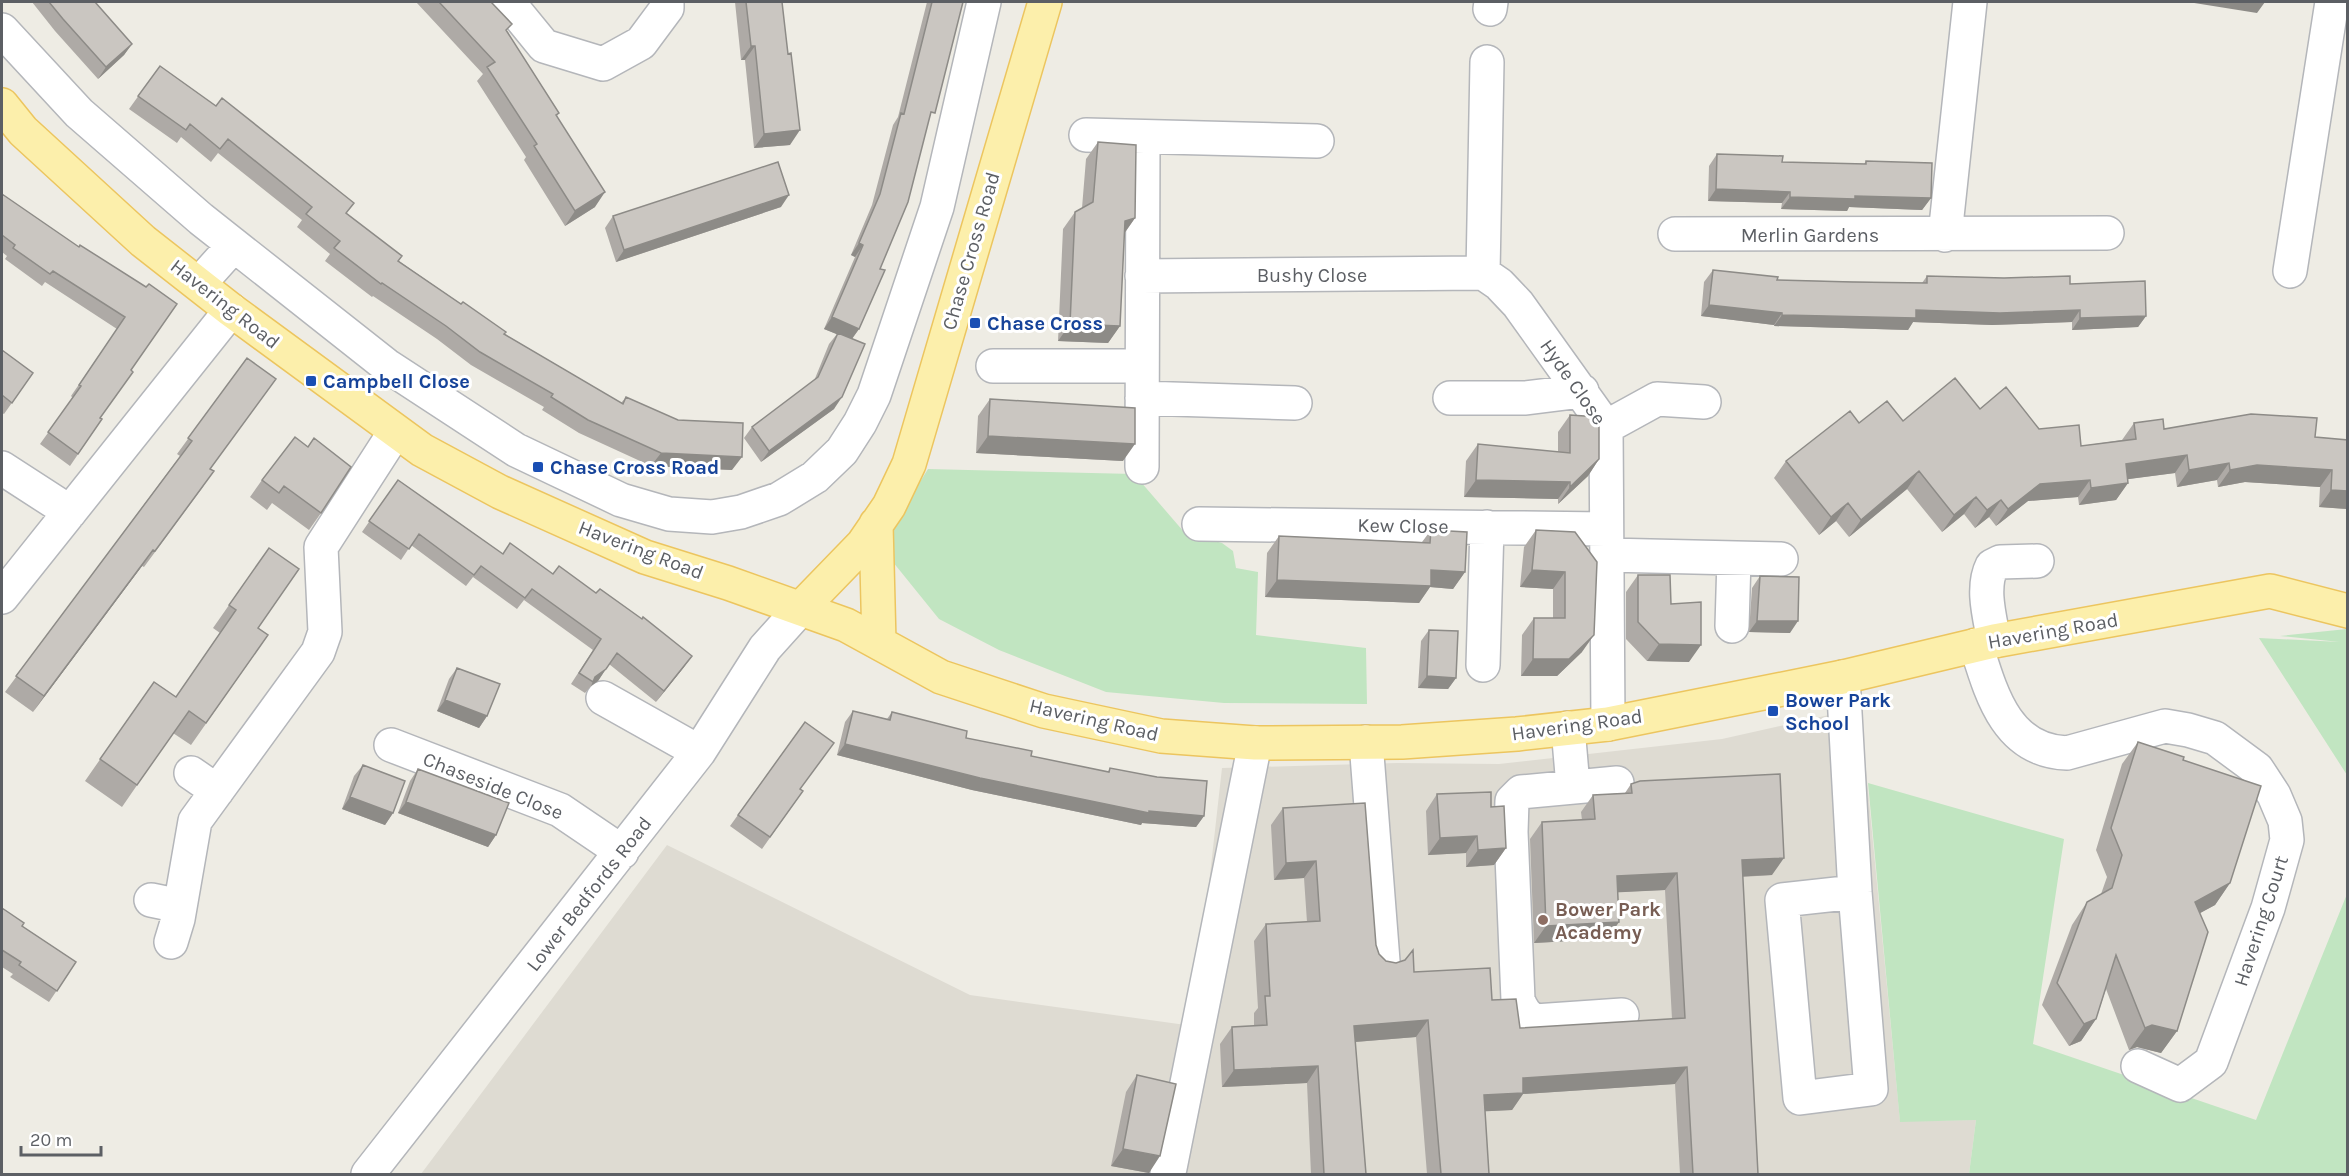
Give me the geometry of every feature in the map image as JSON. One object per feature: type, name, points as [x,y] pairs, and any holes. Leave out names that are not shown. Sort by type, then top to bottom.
[{"type":"main road","name":"Chase Cross Road","points":[[801,608],[863,544],[889,506],[909,464],[1045,2]]},
{"type":"main road","name":"Havering Road","points":[[2,105],[23,131],[143,241],[422,450],[500,492],[645,556],[846,625],[940,677],[1044,711],[1161,736],[1255,743],[1366,742],[1471,737],[1608,724],[1843,677],[1985,643],[2270,591],[2348,611]]},
{"type":"main road","points":[[876,524],[879,643]]},
{"type":"street","points":[[508,2],[544,46],[603,64],[641,43],[667,8],[667,2]]},
{"type":"street","points":[[2,30],[79,113],[234,245],[386,365],[516,450],[621,500],[669,514],[712,517],[741,512],[779,499],[815,477],[842,450],[860,423],[874,396],[938,207],[984,2]]},
{"type":"street","points":[[1945,235],[1970,2]]},
{"type":"street","points":[[2290,271],[2332,2]]},
{"type":"street","points":[[1483,273],[1487,62]]},
{"type":"street","points":[[1086,135],[1317,141]]},
{"type":"street","points":[[1142,467],[1143,137]]},
{"type":"street","name":"Merlin Gardens","points":[[1675,234],[2107,233]]},
{"type":"street","points":[[199,284],[234,245]]},
{"type":"street","name":"Bushy Close","points":[[1142,276],[1483,273]]},
{"type":"street","name":"Hyde Close","points":[[1483,273],[1518,304],[1606,427],[1608,724]]},
{"type":"street","points":[[2,597],[231,309]]},
{"type":"street","points":[[993,366],[1142,366]]},
{"type":"street","points":[[1450,398],[1526,398],[1582,391]]},
{"type":"street","points":[[1142,398],[1295,403]]},
{"type":"street","points":[[1606,427],[1657,399],[1704,402]]},
{"type":"street","points":[[171,942],[165,903],[195,821],[204,782],[318,652],[325,632],[321,547],[395,432]]},
{"type":"street","points":[[2,468],[70,512]]},
{"type":"street","name":"Kew Close","points":[[1199,524],[1487,527],[1734,559],[1781,559]]},
{"type":"street","points":[[1483,664],[1487,527]]},
{"type":"street","points":[[1731,626],[1734,559]]},
{"type":"street","points":[[1985,643],[1987,575],[1992,566],[2001,562],[2037,561]]},
{"type":"street","name":"Lower Bedfords Road","points":[[368,1174],[699,752],[765,648],[801,608]]},
{"type":"street","name":"Havering Court","points":[[1985,643],[1989,687],[2006,719],[2018,735],[2033,746],[2050,752],[2067,753],[2165,726],[2215,738],[2257,769],[2274,795],[2285,821],[2287,840],[2268,908],[2211,1062],[2180,1085],[2138,1066]]},
{"type":"street","points":[[1843,677],[1855,892],[1871,1089],[1800,1098],[1782,900],[1855,892]]},
{"type":"street","points":[[603,698],[699,752]]},
{"type":"street","points":[[1568,728],[1572,786]]},
{"type":"street","points":[[1366,742],[1383,961]]},
{"type":"street","points":[[1167,1174],[1255,743]]},
{"type":"street","name":"Chaseside Close","points":[[391,745],[560,810],[622,852]]},
{"type":"street","points":[[1617,783],[1521,792],[1512,801],[1511,832],[1518,1000],[1528,1017],[1535,1021],[1622,1015]]},
{"type":"shaded area","name":"Bower Park Academy","points":[[1860,708],[1900,1121],[1976,1120],[1969,1174],[421,1174],[667,845],[970,995],[1193,1026],[1222,768],[1397,763],[1499,764],[1722,739]]},
{"type":"green space","points":[[928,469],[1134,474],[1184,532],[1222,543],[1233,551],[1236,568],[1258,572],[1256,635],[1366,648],[1367,704],[1224,703],[1106,692],[999,650],[939,619],[880,546]]},
{"type":"green space","points":[[2347,629],[2347,775],[2259,638],[2340,642],[2280,636]]},
{"type":"green space","points":[[1868,783],[2064,839],[2033,1044],[2256,1120],[2347,894],[2347,1174],[1969,1174],[1976,1120],[1900,1122]]},
{"type":"building","points":[[49,2],[95,2],[132,44],[106,67]]},
{"type":"building","points":[[439,2],[491,2],[512,24],[506,30],[559,113],[556,115],[605,192],[575,211],[534,146],[537,144],[487,67],[495,62]]},
{"type":"building","points":[[746,2],[782,2],[788,54],[791,53],[800,130],[764,134],[755,46],[751,46]]},
{"type":"building","points":[[932,2],[963,2],[935,113],[931,112],[908,202],[880,269],[885,270],[859,329],[832,317],[863,245],[859,243],[880,194],[901,113],[904,114]]},
{"type":"building","points":[[160,66],[216,106],[222,98],[354,203],[346,213],[402,256],[398,261],[461,304],[463,302],[506,332],[504,334],[623,404],[626,397],[678,420],[743,423],[742,457],[661,453],[588,420],[551,397],[553,394],[480,352],[446,326],[381,284],[334,248],[340,241],[306,214],[312,207],[228,139],[220,149],[190,124],[186,130],[138,96]]},
{"type":"building","points":[[1098,142],[1136,145],[1135,218],[1125,221],[1120,326],[1070,324],[1075,212],[1093,202]]},
{"type":"building","points":[[1717,154],[1783,156],[1782,162],[1932,163],[1931,198],[1790,197],[1790,192],[1716,189]]},
{"type":"building","points":[[778,162],[789,195],[624,250],[613,216]]},
{"type":"building","points":[[2,194],[79,247],[80,245],[146,287],[149,284],[177,304],[131,370],[133,372],[78,454],[48,432],[81,386],[79,385],[125,317],[53,271],[50,274],[13,248],[15,245],[2,235]]},
{"type":"building","points":[[1713,270],[1778,277],[1777,280],[1852,282],[1927,283],[1927,276],[2004,278],[2070,276],[2070,284],[2145,281],[2146,316],[2080,318],[2080,310],[2000,313],[1916,310],[1916,318],[1782,315],[1782,313],[1709,305]]},
{"type":"building","points":[[838,333],[865,344],[842,397],[769,451],[752,427],[818,377]]},
{"type":"building","points":[[2,350],[33,373],[12,403],[2,395]]},
{"type":"building","points":[[247,358],[276,379],[210,469],[214,471],[44,696],[16,676],[192,441],[188,438]]},
{"type":"building","points":[[1955,378],[1980,409],[2006,387],[2039,429],[2079,425],[2081,446],[2136,439],[2134,423],[2163,419],[2164,429],[2251,414],[2317,418],[2315,437],[2348,440],[2348,491],[2331,490],[2332,470],[2257,465],[2230,470],[2229,463],[2189,470],[2187,455],[2126,464],[2128,483],[2091,488],[2090,480],[2040,484],[2008,509],[2001,500],[1987,510],[1976,497],[1954,515],[1919,471],[1861,520],[1848,503],[1831,517],[1786,461],[1850,411],[1859,423],[1887,401],[1903,421]]},
{"type":"building","points":[[990,399],[1135,408],[1135,444],[988,436]]},
{"type":"building","points":[[1570,415],[1599,417],[1599,459],[1570,487],[1570,482],[1476,480],[1478,444],[1570,453]]},
{"type":"building","points":[[295,437],[308,447],[314,438],[351,467],[321,513],[284,486],[279,493],[262,480]]},
{"type":"building","points":[[398,480],[503,554],[510,543],[553,574],[559,566],[596,593],[600,589],[642,619],[643,617],[692,656],[664,691],[617,653],[593,682],[579,673],[601,639],[532,589],[525,598],[481,566],[474,575],[419,534],[409,549],[369,521]]},
{"type":"building","points":[[1431,530],[1467,532],[1465,572],[1431,570],[1431,586],[1277,580],[1279,536],[1430,543]]},
{"type":"building","points":[[1536,530],[1575,532],[1597,562],[1594,635],[1569,659],[1533,659],[1534,618],[1565,618],[1565,572],[1532,570]]},
{"type":"building","points":[[269,548],[299,569],[258,628],[268,635],[206,723],[189,711],[137,785],[100,759],[154,682],[176,697],[236,610],[229,605]]},
{"type":"building","points":[[1638,575],[1670,575],[1671,604],[1701,602],[1701,645],[1659,644],[1638,622]]},
{"type":"building","points":[[1760,576],[1799,577],[1798,621],[1757,621]]},
{"type":"building","points":[[1429,630],[1458,631],[1456,678],[1427,676]]},
{"type":"building","points":[[457,668],[500,684],[487,716],[445,700]]},
{"type":"building","points":[[853,711],[890,720],[892,712],[967,731],[966,738],[1032,751],[1031,756],[1109,772],[1110,768],[1157,777],[1207,781],[1204,816],[1149,811],[1149,813],[980,778],[845,744]]},
{"type":"building","points":[[805,722],[834,743],[800,789],[803,791],[770,837],[738,815]]},
{"type":"building","points":[[2138,742],[2261,786],[2230,883],[2195,902],[2208,932],[2177,1031],[2152,1025],[2145,1028],[2116,955],[2096,1019],[2084,1024],[2057,983],[2087,902],[2112,888],[2122,855],[2111,828]]},
{"type":"building","points":[[363,765],[405,781],[393,813],[350,797]]},
{"type":"building","points":[[418,769],[509,803],[496,835],[406,802]]},
{"type":"building","points":[[1780,774],[1784,858],[1742,860],[1758,1174],[1693,1174],[1687,1067],[1523,1078],[1523,1093],[1484,1095],[1489,1174],[1441,1174],[1428,1020],[1354,1026],[1366,1174],[1324,1174],[1318,1066],[1234,1070],[1232,1027],[1267,1025],[1265,996],[1270,996],[1266,924],[1320,921],[1316,861],[1286,863],[1283,808],[1365,803],[1376,945],[1379,954],[1386,961],[1396,963],[1405,960],[1413,950],[1414,972],[1490,968],[1492,1000],[1516,999],[1520,1028],[1685,1018],[1677,873],[1617,876],[1619,922],[1546,926],[1542,822],[1595,819],[1593,795],[1632,793],[1631,784],[1640,781]]},
{"type":"building","points":[[1491,792],[1491,807],[1504,806],[1506,848],[1478,850],[1477,836],[1440,838],[1437,794]]},
{"type":"building","points":[[2,908],[24,923],[22,926],[76,962],[57,991],[19,965],[21,962],[2,950]]},
{"type":"building","points":[[1137,1075],[1176,1084],[1160,1156],[1123,1149]]},
{"type":"place","name":"Chase Cross","points":[[975,323]]},
{"type":"place","name":"Campbell Close","points":[[311,381]]},
{"type":"place","name":"Chase Cross Road","points":[[538,467]]},
{"type":"place","name":"Bower Park School","points":[[1773,711]]},
{"type":"place","name":"Bower Park Academy","points":[[1543,920]]}]
